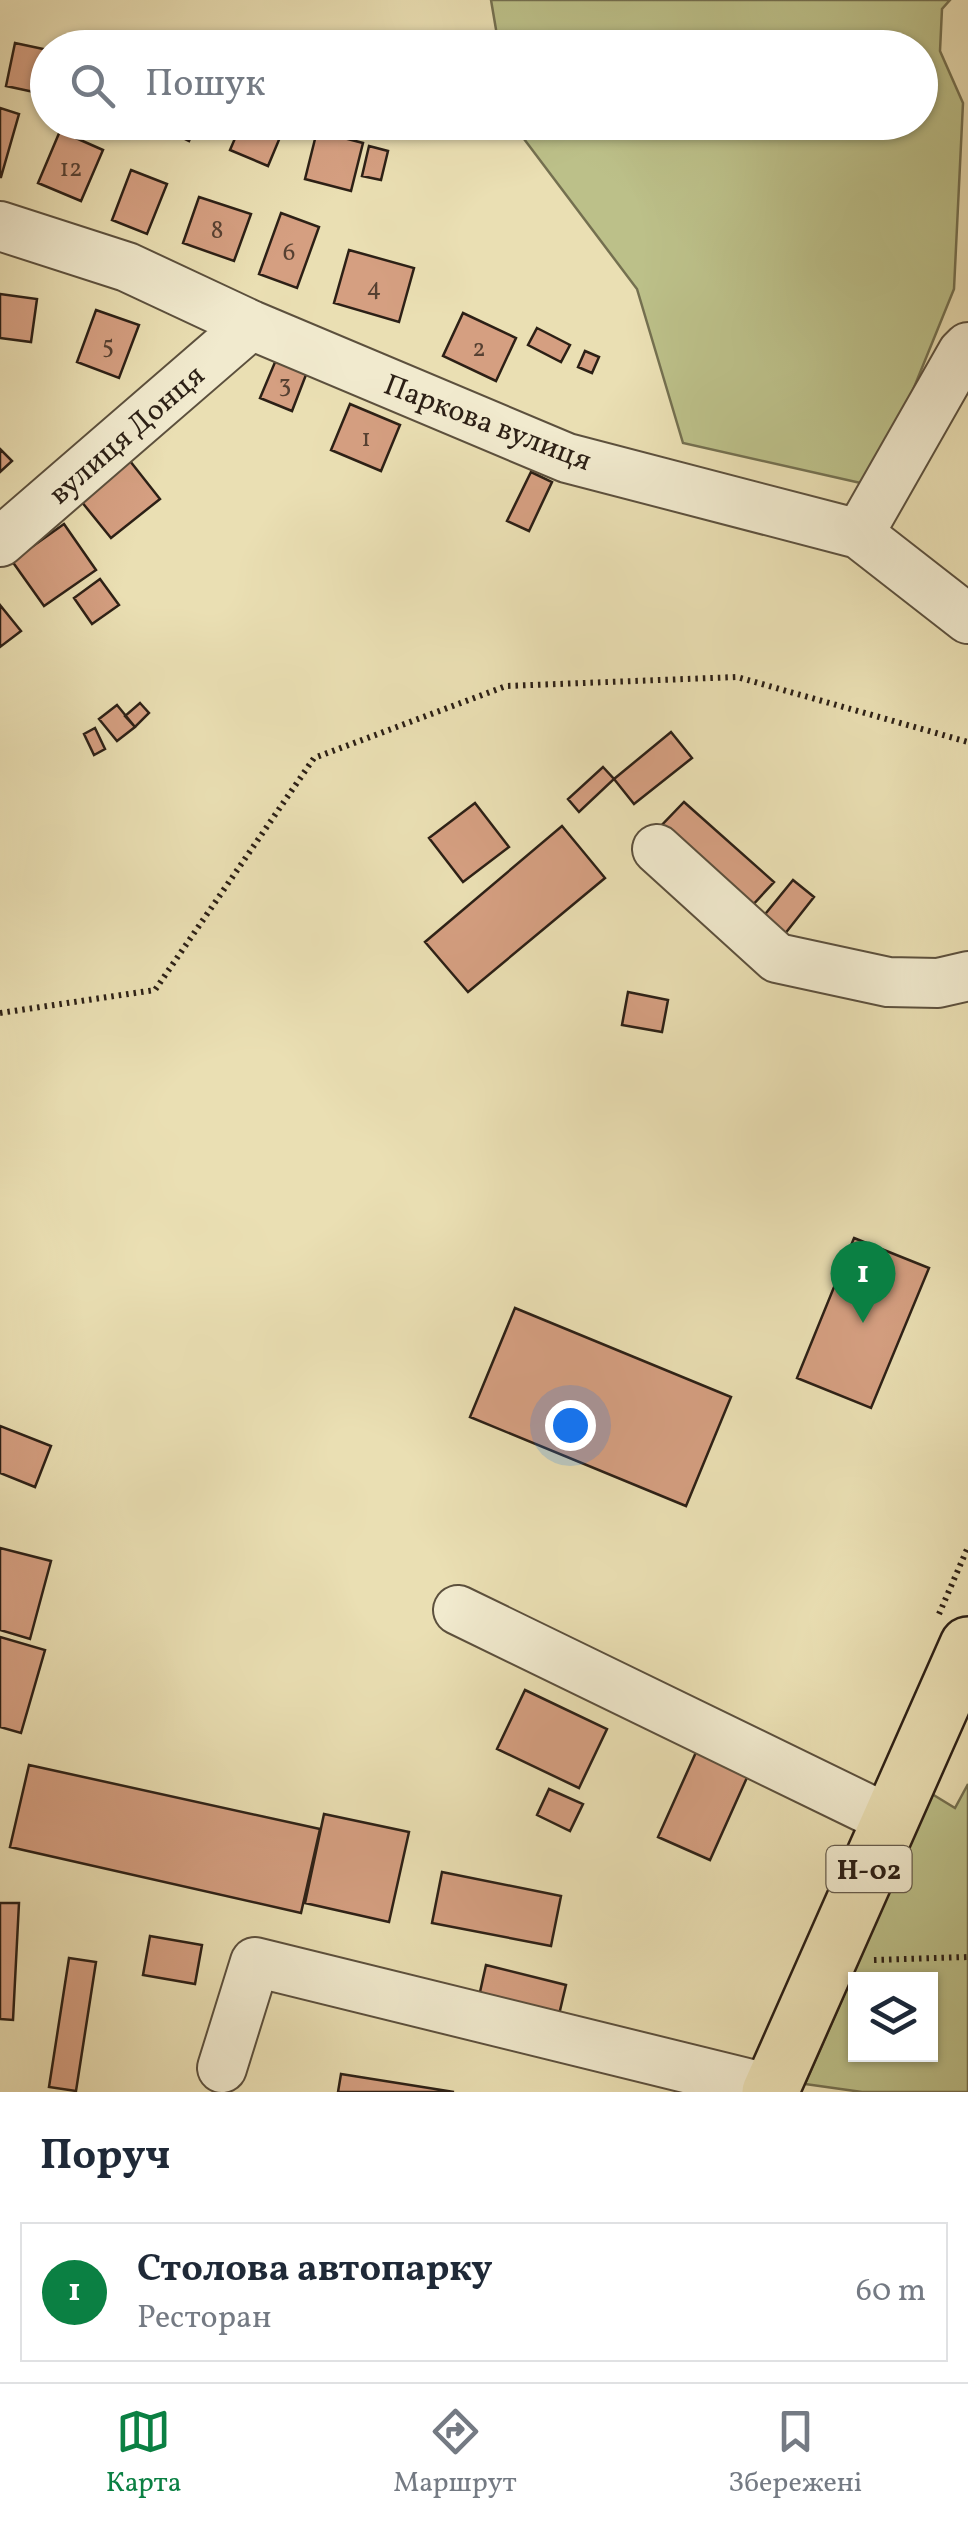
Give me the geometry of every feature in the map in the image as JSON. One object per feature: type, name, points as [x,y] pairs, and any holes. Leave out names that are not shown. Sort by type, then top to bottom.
[{"type":"main road","name":"Н-02","points":[[771,2090],[968,1645]]},
{"type":"street","name":"Паркова вулиця","points":[[0,226],[127,267],[251,325],[568,458],[859,534],[968,619]]},
{"type":"street","name":"вулиця Донця","points":[[0,542],[251,325]]},
{"type":"street","points":[[859,534],[968,347]]},
{"type":"street","points":[[657,849],[777,958],[888,982],[938,983],[968,976]]},
{"type":"street","points":[[458,1610],[890,1820]]},
{"type":"street","points":[[222,2068],[255,1962],[771,2090]]},
{"type":"path","points":[[0,1013],[154,990],[314,758],[506,686],[737,677],[968,742]]},
{"type":"path","points":[[861,1960],[968,1957]]},
{"type":"green space","points":[[491,0],[950,0],[942,9],[940,51],[963,103],[954,289],[874,486],[683,443],[637,289],[525,140],[938,140],[938,30],[496,30]]},
{"type":"green space","points":[[968,1784],[968,2092],[862,2092],[805,2084],[848,1986],[848,2062],[938,2062],[938,1972],[854,1972],[932,1794],[955,1808]]},
{"type":"building","points":[[15,43],[30,46],[30,91],[6,86]]},
{"type":"building","points":[[0,108],[19,114],[1,177],[0,177]]},
{"type":"building","points":[[56,140],[80,140],[103,150],[81,201],[38,183]]},
{"type":"building","points":[[234,140],[279,140],[268,166],[230,150]]},
{"type":"building","points":[[315,140],[363,143],[351,191],[305,179]]},
{"type":"building","points":[[369,146],[388,151],[381,180],[362,176]]},
{"type":"building","points":[[131,170],[167,184],[147,234],[112,220]]},
{"type":"building","points":[[199,197],[251,214],[234,261],[183,243]]},
{"type":"building","points":[[281,213],[319,227],[297,288],[259,274]]},
{"type":"building","points":[[349,250],[414,268],[399,322],[334,303]]},
{"type":"building","points":[[0,294],[37,299],[31,342],[0,338]]},
{"type":"building","points":[[96,310],[139,325],[119,378],[77,362]]},
{"type":"building","points":[[463,313],[516,338],[496,381],[443,356]]},
{"type":"building","points":[[537,328],[570,345],[561,362],[528,345]]},
{"type":"building","points":[[585,351],[599,357],[592,373],[578,367]]},
{"type":"building","points":[[278,355],[309,367],[292,411],[260,398]]},
{"type":"building","points":[[350,404],[400,425],[381,471],[331,450]]},
{"type":"building","points":[[0,449],[12,461],[0,472]]},
{"type":"building","points":[[130,461],[160,499],[111,538],[81,501]]},
{"type":"building","points":[[531,472],[552,482],[529,531],[507,521]]},
{"type":"building","points":[[64,524],[96,570],[44,606],[12,561]]},
{"type":"building","points":[[100,579],[119,605],[92,624],[74,598]]},
{"type":"building","points":[[0,605],[21,631],[0,647]]},
{"type":"building","points":[[140,703],[149,713],[135,727],[125,716]]},
{"type":"building","points":[[117,705],[135,727],[117,741],[99,719]]},
{"type":"building","points":[[95,728],[105,749],[94,755],[84,734]]},
{"type":"building","points":[[671,732],[692,758],[634,804],[614,779]]},
{"type":"building","points":[[603,767],[614,779],[579,812],[568,799]]},
{"type":"building","points":[[684,802],[774,882],[749,909],[659,828]]},
{"type":"building","points":[[475,803],[509,847],[463,882],[429,838]]},
{"type":"building","points":[[562,826],[605,878],[468,992],[425,942]]},
{"type":"building","points":[[793,880],[814,897],[784,935],[762,918]]},
{"type":"building","points":[[628,992],[668,1000],[662,1032],[622,1025]]},
{"type":"building","points":[[854,1238],[929,1268],[871,1408],[797,1378]]},
{"type":"building","points":[[515,1308],[731,1397],[686,1506],[470,1417]]},
{"type":"building","points":[[0,1426],[51,1446],[35,1487],[0,1473]]},
{"type":"building","points":[[0,1548],[51,1561],[30,1639],[0,1630]]},
{"type":"building","points":[[0,1637],[45,1650],[21,1733],[0,1727]]},
{"type":"building","points":[[525,1690],[607,1729],[579,1788],[497,1749]]},
{"type":"building","points":[[706,1730],[758,1753],[710,1860],[658,1837]]},
{"type":"building","points":[[29,1765],[320,1829],[301,1913],[10,1847]]},
{"type":"building","points":[[549,1789],[583,1804],[570,1831],[537,1815]]},
{"type":"building","points":[[324,1814],[409,1832],[389,1922],[305,1903]]},
{"type":"building","points":[[442,1872],[561,1896],[551,1946],[432,1923]]},
{"type":"building","points":[[0,1903],[19,1903],[13,2020],[0,2019]]},
{"type":"building","points":[[150,1936],[202,1945],[195,1984],[143,1975]]},
{"type":"building","points":[[69,1958],[96,1962],[76,2091],[49,2087]]},
{"type":"building","points":[[486,1965],[566,1985],[558,2019],[478,2001]]},
{"type":"building","points":[[341,2074],[454,2092],[338,2092]]},
{"type":"place","name":"Столова автопарку","points":[[863,1323]]}]
